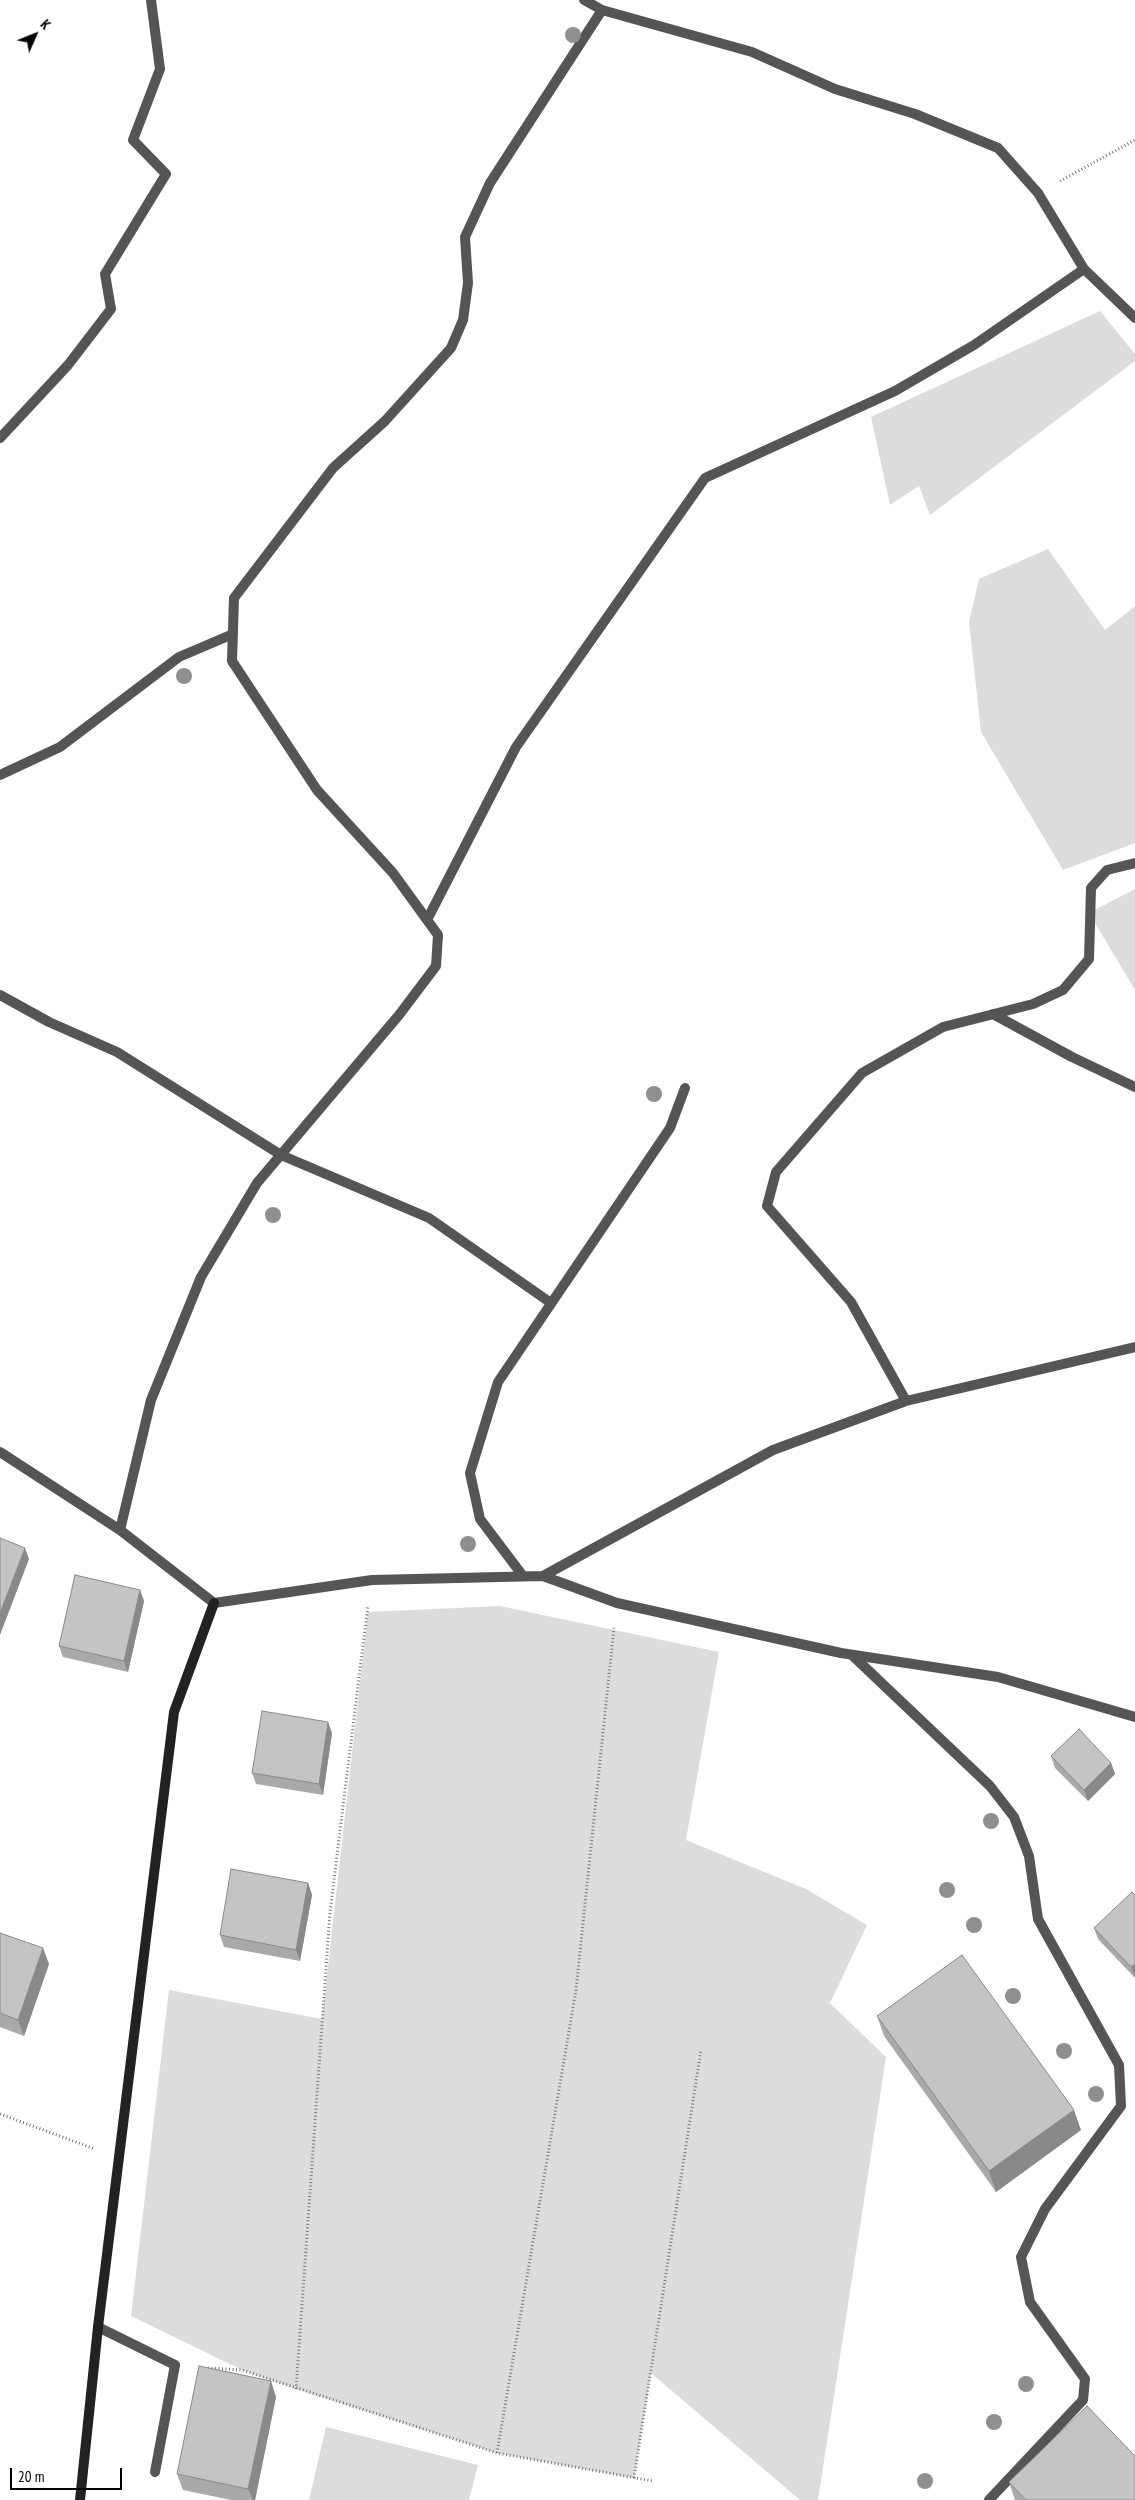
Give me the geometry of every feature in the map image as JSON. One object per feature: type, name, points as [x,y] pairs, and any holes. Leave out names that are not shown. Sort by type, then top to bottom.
[{"type":"street","points":[[0,438],[68,365],[111,309],[105,274],[166,174],[133,140],[160,69],[151,0]]},
{"type":"street","points":[[584,0],[602,10],[752,52],[835,89],[915,114],[998,148],[1038,194],[1084,268],[1135,318]]},
{"type":"street","points":[[120,1530],[151,1400],[201,1278],[257,1183],[399,1015],[436,966],[438,935],[393,873],[317,790],[232,661],[234,598],[327,475],[385,421],[451,348],[463,320],[468,283],[465,237],[490,183],[602,10]]},
{"type":"street","points":[[427,920],[516,746],[705,478],[895,391],[974,345],[1084,268]]},
{"type":"street","points":[[0,775],[60,747],[179,657],[233,634]]},
{"type":"street","points":[[906,1401],[851,1302],[767,1206],[776,1172],[862,1074],[943,1027],[1033,1004],[1063,990],[1089,959],[1091,888],[1107,870],[1135,863]]},
{"type":"street","points":[[0,995],[49,1022],[117,1052],[281,1155],[429,1218],[551,1303]]},
{"type":"street","points":[[993,1014],[1072,1057],[1135,1087]]},
{"type":"street","points":[[523,1576],[480,1519],[470,1473],[498,1382],[670,1128],[684,1088]]},
{"type":"street","points":[[543,1576],[773,1450],[906,1401],[1135,1347]]},
{"type":"street","points":[[0,1452],[120,1530],[214,1603],[372,1580],[543,1576],[617,1603],[852,1655],[998,1677],[1135,1718]]},
{"type":"street","points":[[80,2500],[98,2328],[174,1712],[214,1603]]},
{"type":"street","points":[[852,1655],[990,1786],[1014,1817],[1029,1856],[1038,1919],[1119,2065],[1121,2106],[1045,2209],[1022,2257],[1030,2302],[1085,2379],[1083,2400],[989,2500]]},
{"type":"street","points":[[98,2328],[175,2365],[155,2472]]},
{"type":"path","points":[[1038,194],[1135,140]]},
{"type":"path","points":[[296,2388],[330,1912],[372,1580]]},
{"type":"path","points":[[498,2453],[576,1990],[617,1603]]},
{"type":"path","points":[[634,2478],[701,2050]]},
{"type":"path","points":[[0,2114],[119,2158]]},
{"type":"path","points":[[175,2365],[242,2370],[498,2453],[653,2481]]},
{"type":"shaded area","points":[[1100,311],[1135,354],[1135,361],[930,515],[919,486],[890,505],[871,417]]},
{"type":"shaded area","points":[[1048,549],[1105,630],[1135,606],[1135,843],[1063,870],[981,732],[969,622],[979,579]]},
{"type":"shaded area","points":[[1135,889],[1135,990],[1089,913]]},
{"type":"shaded area","points":[[500,1606],[719,1652],[686,1840],[806,1889],[867,1925],[830,2003],[886,2057],[818,2500],[800,2500],[651,2373],[634,2478],[497,2453],[296,2389],[242,2370],[131,2316],[169,1990],[322,2019],[368,1612]]},
{"type":"shaded area","points":[[326,2427],[478,2465],[469,2500],[309,2500]]},
{"type":"building","points":[[0,1538],[25,1548],[0,1613]]},
{"type":"building","points":[[75,1575],[140,1590],[124,1661],[59,1646]]},
{"type":"building","points":[[262,1711],[328,1722],[319,1784],[252,1773]]},
{"type":"building","points":[[1079,1729],[1111,1763],[1084,1790],[1051,1756]]},
{"type":"building","points":[[231,1869],[308,1883],[296,1950],[220,1935]]},
{"type":"building","points":[[1132,1892],[1135,1895],[1135,1964],[1131,1967],[1094,1928]]},
{"type":"building","points":[[0,1933],[43,1948],[18,2020],[0,2013]]},
{"type":"building","points":[[962,1955],[1074,2110],[989,2171],[877,2016]]},
{"type":"building","points":[[199,2366],[271,2381],[248,2489],[177,2474]]},
{"type":"building","points":[[1087,2406],[1135,2456],[1135,2500],[1026,2500],[1009,2482]]}]
